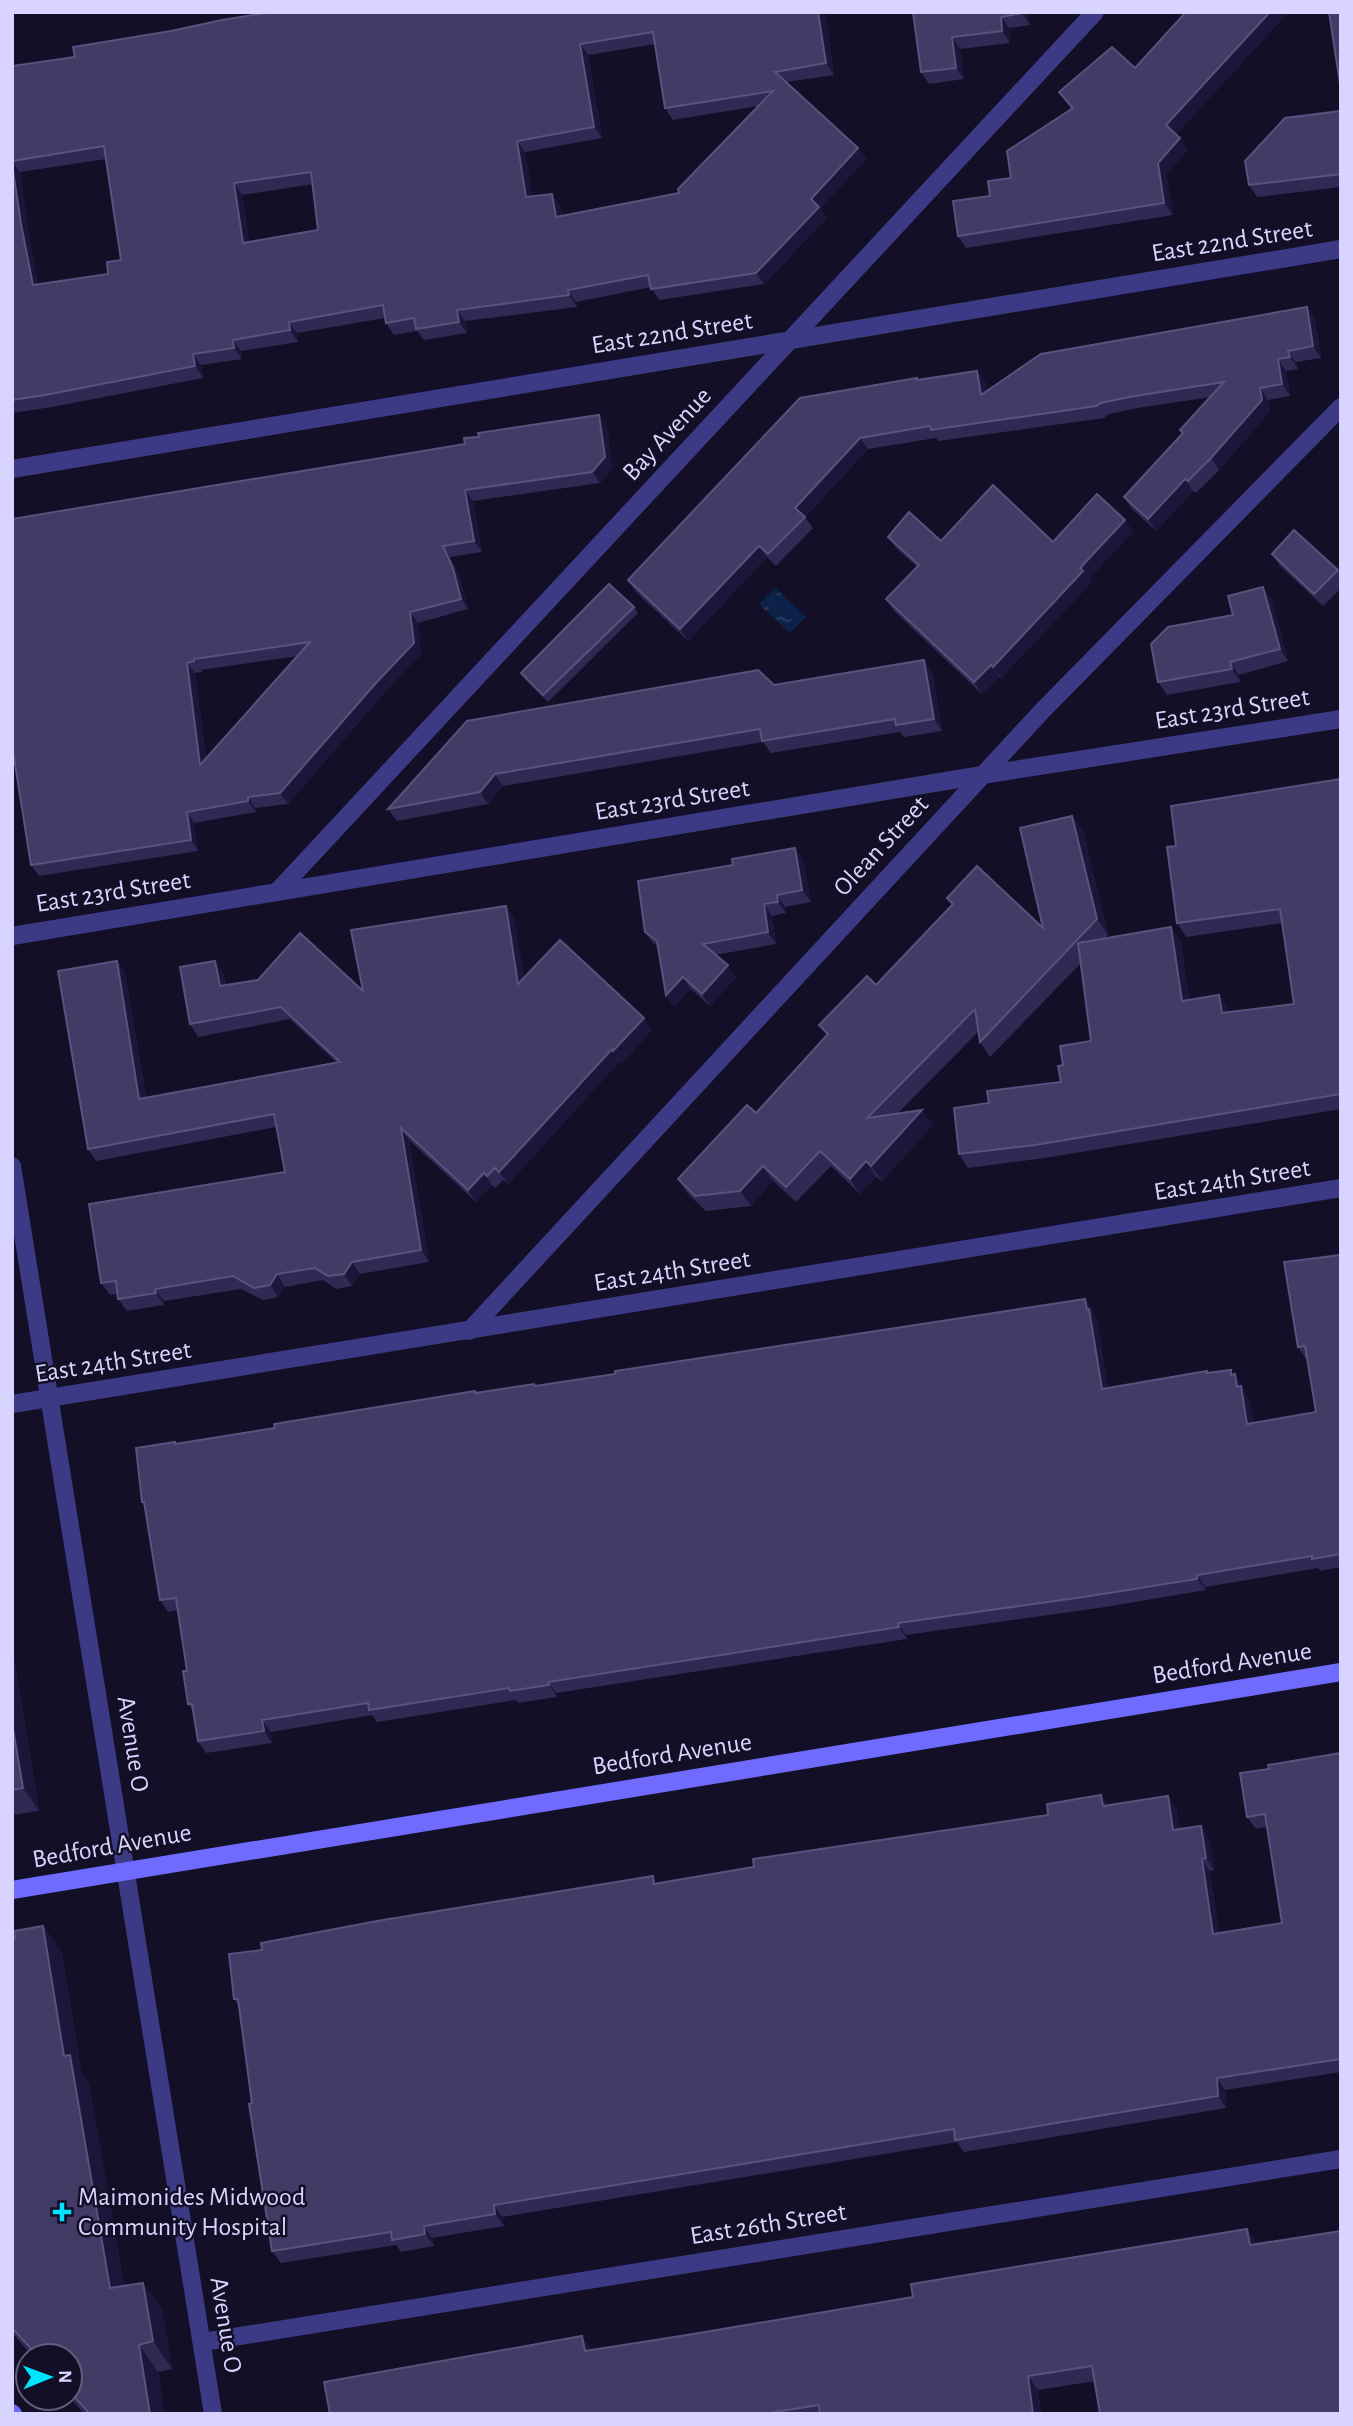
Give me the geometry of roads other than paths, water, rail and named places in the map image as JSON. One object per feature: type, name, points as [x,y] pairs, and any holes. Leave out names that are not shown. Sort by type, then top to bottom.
[{"type":"main road","name":"Bedford Avenue","points":[[12,1890],[1341,1672]]},
{"type":"street","name":"Bay Avenue","points":[[277,892],[1095,12]]},
{"type":"street","name":"East 22nd Street","points":[[12,469],[1341,249]]},
{"type":"street","name":"Olean Street","points":[[469,1331],[982,775],[1341,407]]},
{"type":"street","name":"East 23rd Street","points":[[12,936],[982,775],[1341,719]]},
{"type":"street","name":"Avenue O","points":[[12,1166],[213,2414]]},
{"type":"street","name":"East 24th Street","points":[[12,1404],[1341,1188]]},
{"type":"street","name":"East 26th Street","points":[[203,2342],[1341,2159]]},
{"type":"water","points":[[775,588],[806,617],[790,633],[759,604]]},
{"type":"place","name":"Maimonides Midwood Community Hospital","points":[[62,2212]]}]
